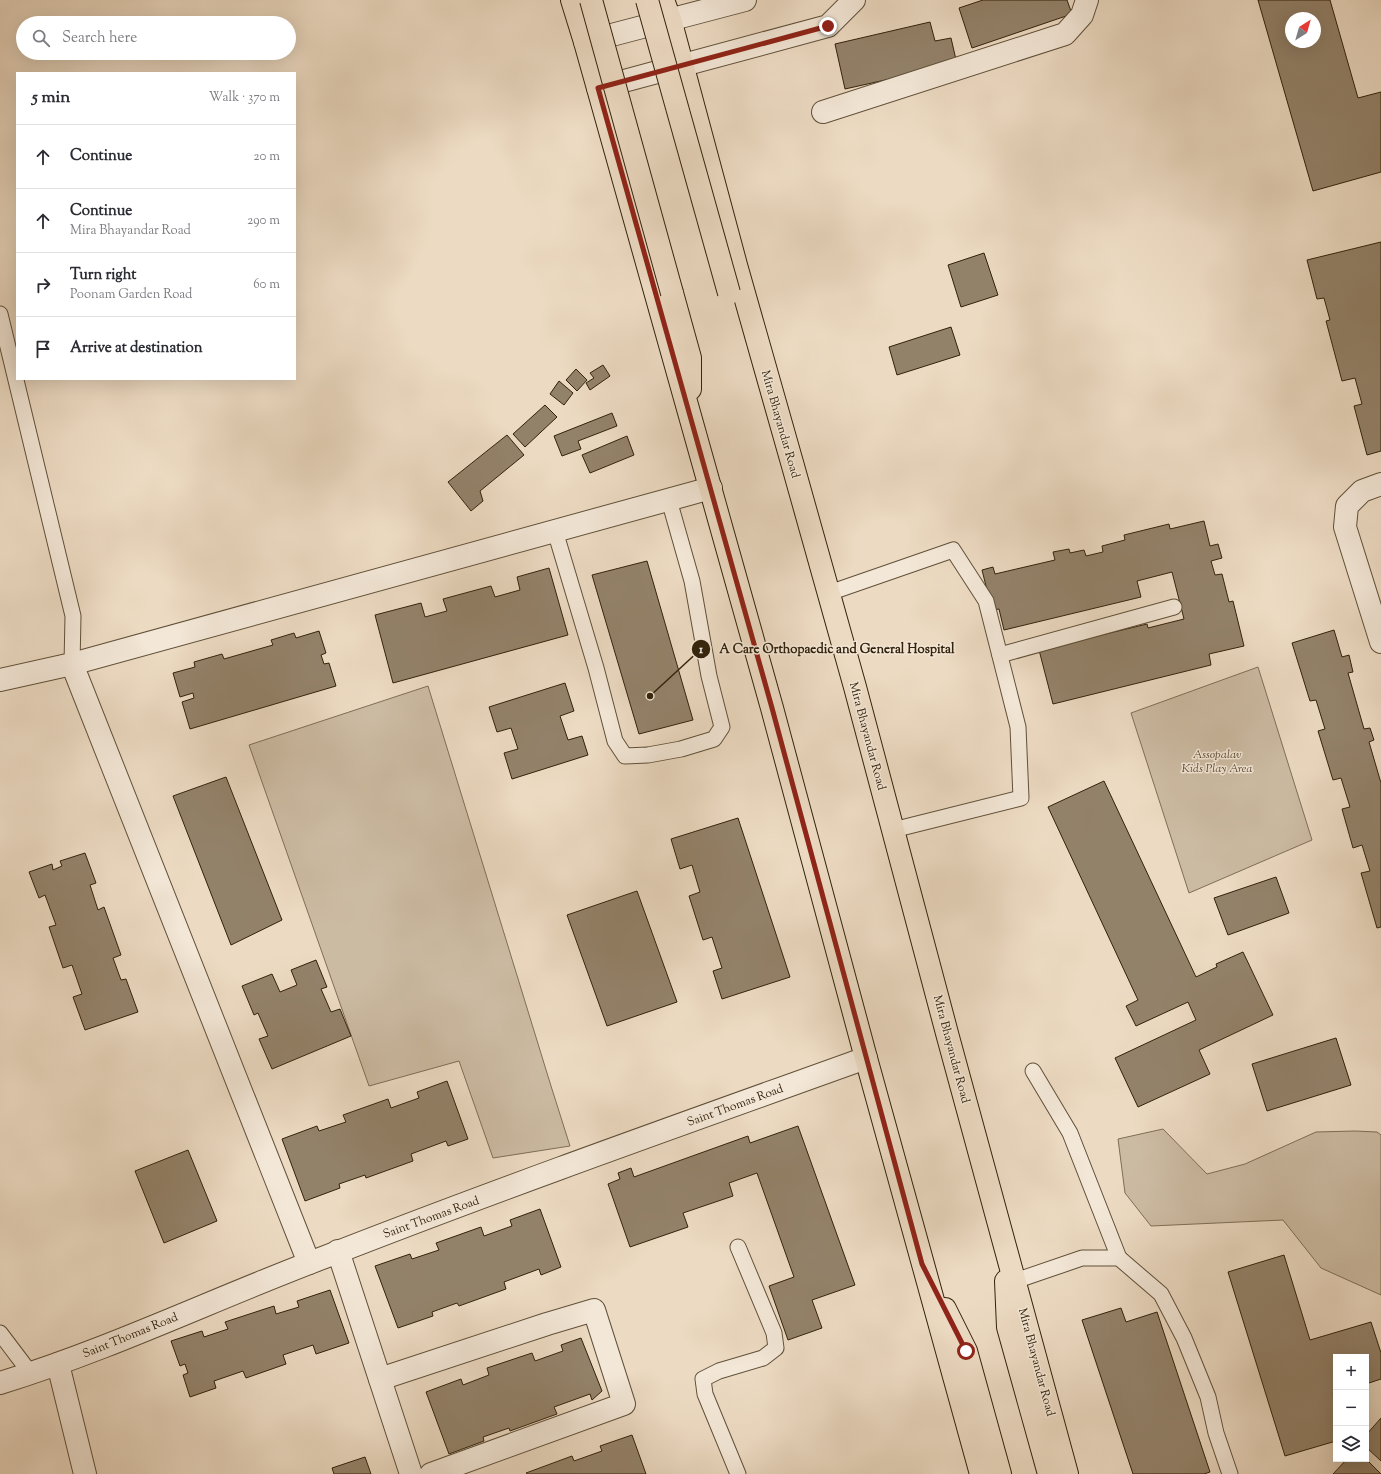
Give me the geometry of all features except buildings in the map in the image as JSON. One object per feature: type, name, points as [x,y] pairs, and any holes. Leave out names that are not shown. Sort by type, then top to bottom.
[{"type":"main road","points":[[572,0],[711,488],[922,1264],[981,1474]]},
{"type":"main road","points":[[591,0],[690,358],[690,414]]},
{"type":"main road","points":[[647,0],[739,328],[772,389]]},
{"type":"main road","name":"Mira Bhayandar Road","points":[[667,10],[736,265],[829,592],[1068,1474]]},
{"type":"main road","points":[[1004,1240],[1008,1327],[1049,1474]]},
{"type":"main road","points":[[922,1264],[966,1351],[1000,1474]]},
{"type":"street","points":[[585,42],[667,10],[745,0]]},
{"type":"street","points":[[598,88],[682,64],[828,26],[854,0]]},
{"type":"street","points":[[823,112],[1065,34],[1082,15],[1087,0]]},
{"type":"street","points":[[1381,484],[1362,491],[1348,506],[1345,527],[1381,642]]},
{"type":"street","points":[[0,680],[72,664],[711,488]]},
{"type":"street","points":[[72,664],[309,1263]]},
{"type":"street","name":"Saint Thomas Road","points":[[0,1383],[58,1364],[338,1251],[567,1166],[866,1058]]},
{"type":"street","points":[[338,1251],[411,1474]]},
{"type":"street","points":[[380,1379],[594,1310],[624,1404],[431,1474]]},
{"type":"street","points":[[58,1364],[85,1474]]},
{"type":"lane","points":[[0,314],[72,616],[72,664]]},
{"type":"lane","points":[[555,531],[596,668],[615,741],[625,756],[648,755],[682,748],[714,738],[722,727],[709,676],[692,581],[669,500]]},
{"type":"lane","points":[[829,592],[953,550],[986,601],[1018,727],[1020,798],[893,830]]},
{"type":"lane","points":[[1000,655],[1174,607]]},
{"type":"lane","points":[[1034,1071],[1070,1134],[1119,1258],[1161,1294],[1184,1338],[1208,1397],[1216,1433],[1230,1474]]},
{"type":"lane","points":[[738,1247],[774,1333],[776,1348],[763,1358],[719,1371],[703,1379],[704,1394],[738,1474]]},
{"type":"lane","points":[[1015,1281],[1082,1258],[1119,1258]]},
{"type":"lane","points":[[0,1333],[31,1374]]},
{"type":"green space","name":"Assopalav Kids Play Area","points":[[1258,667],[1312,840],[1189,893],[1131,713]]},
{"type":"green space","points":[[428,686],[570,1146],[493,1158],[459,1061],[369,1086],[249,745]]},
{"type":"green space","points":[[1163,1129],[1207,1174],[1245,1164],[1316,1132],[1377,1132],[1381,1135],[1381,1295],[1321,1268],[1283,1220],[1151,1226],[1125,1193],[1118,1139]]},
{"type":"place","name":"A Care Orthopaedic and General Hospital","points":[[650,696]]},
{"type":"route","points":[[828,26],[682,64],[598,88],[772,708],[922,1264],[966,1351]]}]
